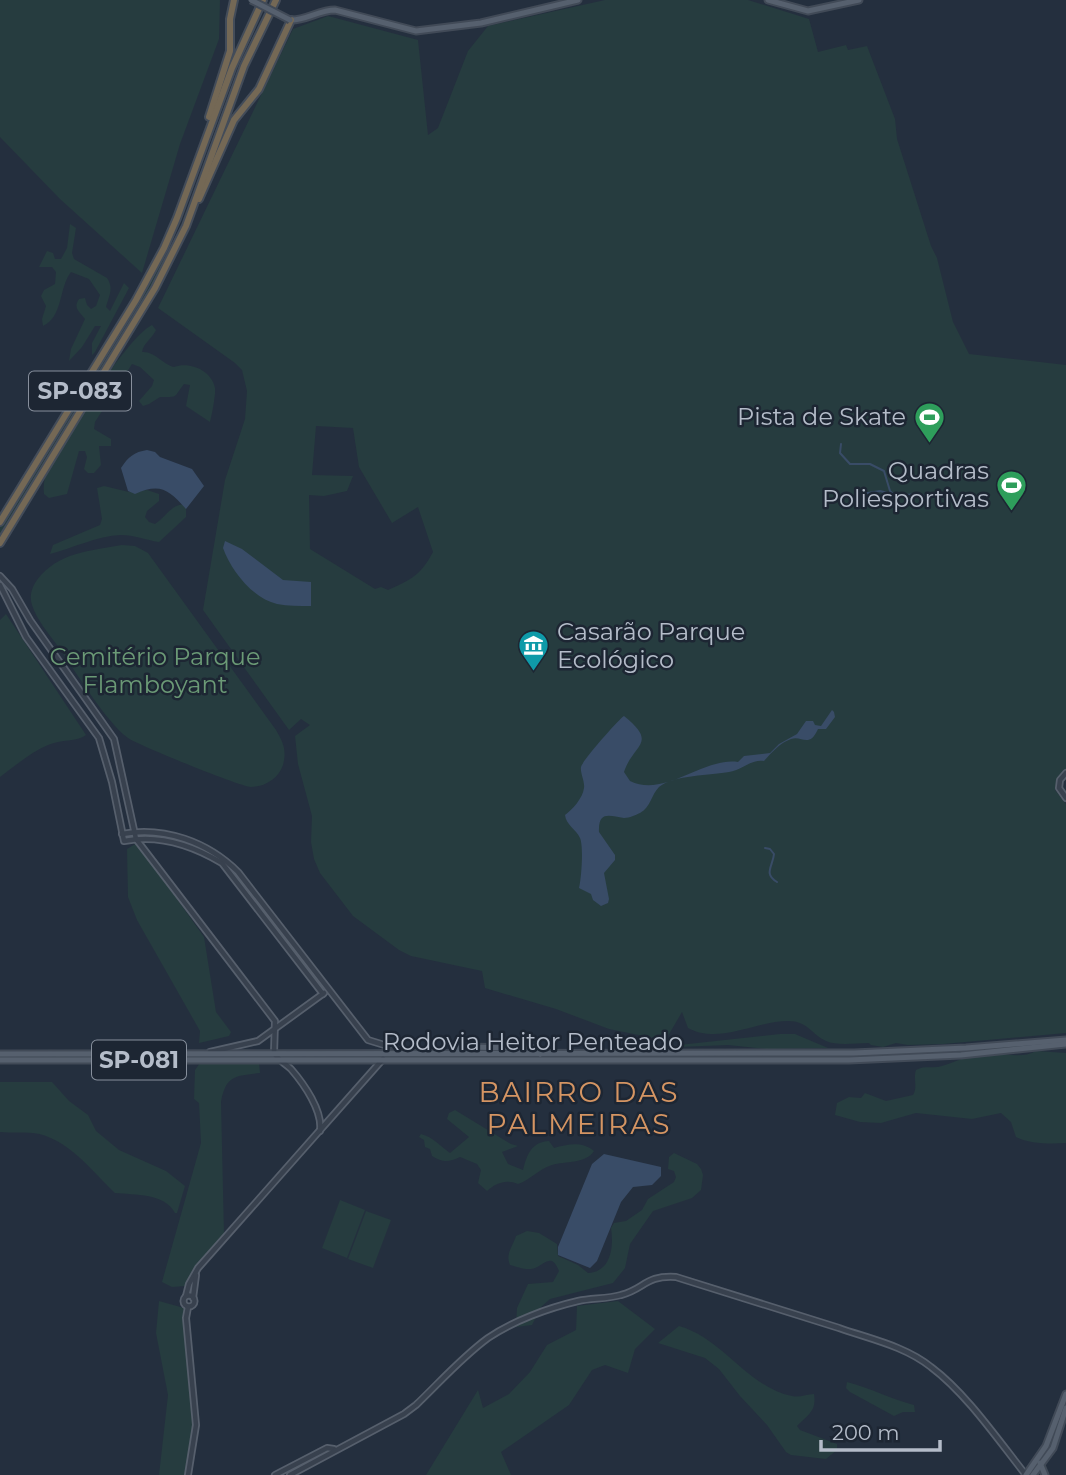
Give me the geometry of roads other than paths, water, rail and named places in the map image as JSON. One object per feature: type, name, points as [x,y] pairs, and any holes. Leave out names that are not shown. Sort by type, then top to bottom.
[{"type":"highway","points":[[194,172],[230,51],[230,19],[234,0]]},
{"type":"highway","name":"SP-083","points":[[0,522],[136,300],[158,259],[177,218],[232,68],[264,0]]},
{"type":"highway","name":"SP-083","points":[[0,543],[168,265],[186,226],[244,66],[276,0]]},
{"type":"highway","points":[[186,226],[234,120],[259,89],[291,20]]},
{"type":"main road","points":[[251,0],[291,20],[299,20],[327,10],[411,31],[481,23],[579,0]]},
{"type":"main road","points":[[768,0],[808,11],[859,0]]},
{"type":"main road","name":"Rodovia Heitor Penteado","points":[[0,1054],[849,1060],[961,1055],[1066,1042]]},
{"type":"main road","name":"Rodovia Heitor Penteado","points":[[384,1056],[854,1053],[1066,1042]]},
{"type":"main road","name":"Rodovia Heitor Penteado","points":[[0,1060],[276,1056]]},
{"type":"main road","points":[[1026,1475],[1040,1457],[1066,1394]]},
{"type":"main road","points":[[1033,1475],[1061,1438],[1066,1408]]},
{"type":"main road","points":[[1050,1436],[1061,1438]]},
{"type":"main road","points":[[1040,1457],[1045,1475]]},
{"type":"street","points":[[1,577],[12,589],[50,649],[114,739],[136,839],[275,1021],[273,1042],[276,1056],[293,1072],[319,1115],[320,1131]]},
{"type":"street","points":[[0,585],[26,637],[96,731],[112,782],[124,841],[158,838],[205,853],[222,863],[368,1040],[377,1045],[417,1054]]},
{"type":"street","points":[[40,656],[50,649]]},
{"type":"street","points":[[1066,773],[1060,780],[1059,788],[1066,798]]},
{"type":"street","points":[[112,782],[124,780]]},
{"type":"street","points":[[122,834],[158,832],[199,844],[225,858],[326,992]]},
{"type":"street","points":[[199,1055],[249,1044],[282,1025],[326,992]]},
{"type":"street","points":[[188,1307],[184,1303],[198,1268],[384,1056],[377,1045]]},
{"type":"street","points":[[319,1115],[333,1117]]},
{"type":"street","points":[[188,1307],[194,1304],[198,1268]]},
{"type":"street","points":[[290,1475],[330,1454],[334,1449],[391,1422],[416,1405],[488,1339],[508,1328],[557,1307],[621,1295],[657,1277],[676,1277],[886,1344],[918,1358],[934,1368],[968,1404],[1026,1475]]},
{"type":"street","points":[[187,1296],[193,1298]]},
{"type":"street","points":[[188,1307],[186,1318],[196,1425],[188,1475]]},
{"type":"street","points":[[275,1475],[327,1448],[334,1449]]},
{"type":"water","points":[[147,450],[192,469],[204,486],[186,509],[163,490],[151,489],[135,494],[128,491],[121,468],[132,456]]},
{"type":"water","points":[[225,541],[242,549],[283,580],[311,582],[311,606],[277,604],[259,596],[231,565],[223,548]]},
{"type":"water","points":[[832,710],[835,717],[826,729],[818,729],[808,740],[795,738],[787,741],[764,761],[729,772],[673,780],[659,787],[640,813],[626,818],[603,817],[599,832],[615,855],[615,860],[604,873],[608,903],[601,906],[593,900],[591,894],[579,888],[581,842],[565,815],[583,792],[583,763],[624,716],[634,725],[642,739],[624,772],[630,781],[657,785],[711,765],[738,762],[744,756],[770,753],[779,744],[797,734],[806,721],[813,721],[815,725],[821,726]]},
{"type":"water","points":[[604,1154],[661,1167],[661,1176],[652,1185],[633,1187],[621,1202],[597,1261],[590,1268],[558,1255],[558,1247],[592,1164]]},
{"type":"waterway","points":[[841,444],[840,453],[850,464],[870,464],[884,471],[890,491],[895,496],[925,496]]},
{"type":"waterway","points":[[862,494],[880,491],[892,494]]},
{"type":"waterway","points":[[765,848],[774,854],[770,876],[777,882]]},
{"type":"place","name":"Pista de Skate","points":[[929,444]]},
{"type":"place","name":"Quadras Poliesportivas","points":[[1012,512]]},
{"type":"place","name":"Casarão Parque Ecológico","points":[[534,673]]},
{"type":"district","name":"BAIRRO DAS PALMEIRAS","points":[[579,1108]]},
{"type":"park label","name":"Cemitério Parque Flamboyant","points":[[155,671]]}]
